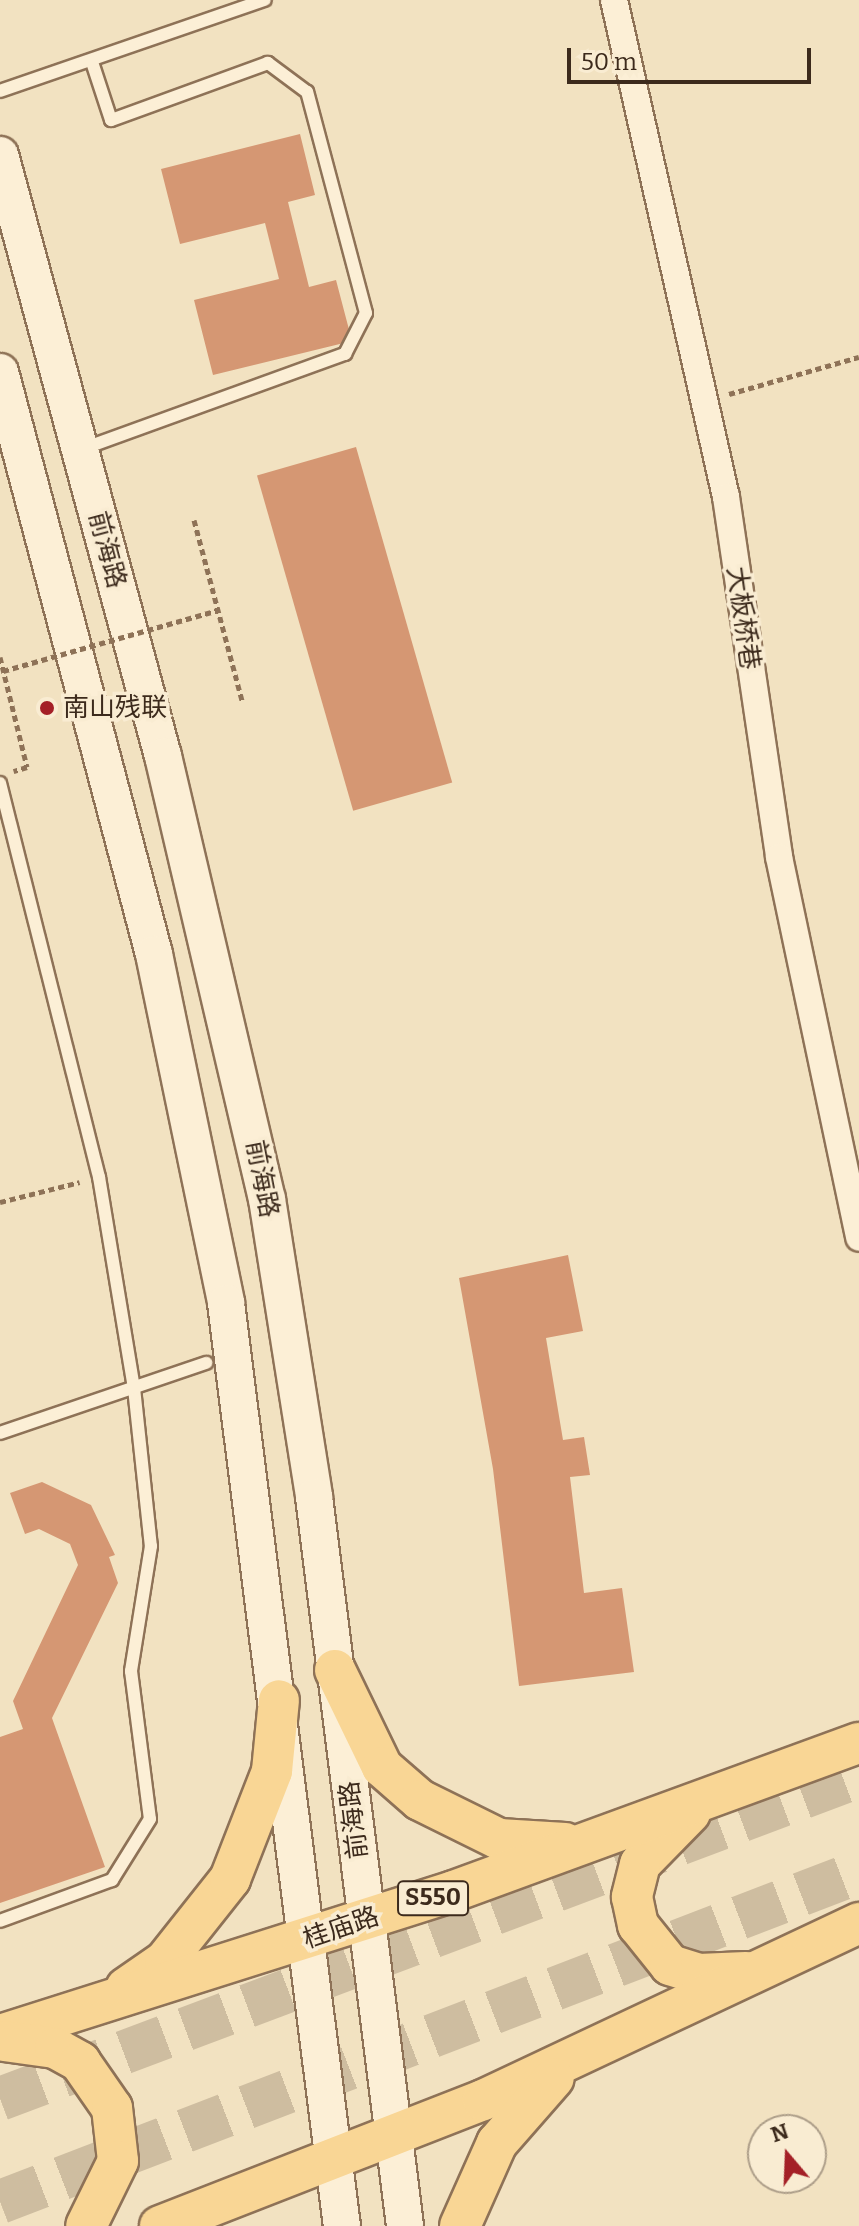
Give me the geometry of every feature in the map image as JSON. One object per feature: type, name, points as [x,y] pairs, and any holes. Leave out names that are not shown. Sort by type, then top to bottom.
[{"type":"main road","name":"前海路","points":[[0,155],[202,909],[261,1170],[335,1670],[405,2226]]},
{"type":"main road","points":[[0,372],[190,1118],[226,1303],[279,1700],[342,2226]]},
{"type":"main road","points":[[335,1670],[382,1767],[458,1824],[551,1845],[605,1838]]},
{"type":"main road","points":[[74,2013],[165,1961],[230,1879],[272,1771],[279,1700]]},
{"type":"main road","name":"桂庙路","points":[[0,2035],[308,1940],[605,1838],[859,1743]]},
{"type":"main road","points":[[706,1801],[640,1864],[632,1897],[638,1925],[649,1947],[685,1970],[731,1976],[768,1966]]},
{"type":"main road","points":[[160,2226],[334,2161],[582,2055],[859,1923]]},
{"type":"main road","points":[[0,2041],[55,2048],[80,2062],[112,2108],[118,2161],[86,2226]]},
{"type":"main road","points":[[460,2226],[479,2175],[516,2114],[582,2055]]},
{"type":"street","name":"大板桥巷","points":[[614,0],[726,497],[779,857],[859,1238]]},
{"type":"lane","points":[[0,91],[92,62],[265,0]]},
{"type":"lane","points":[[79,450],[345,354],[366,313],[307,92],[268,63],[111,120],[92,62]]},
{"type":"lane","points":[[0,783],[99,1177],[134,1388],[151,1546],[131,1671],[150,1819],[112,1880],[0,1921]]},
{"type":"lane","points":[[0,1433],[206,1363]]},
{"type":"path","points":[[703,401],[859,357]]},
{"type":"path","points":[[194,520],[242,701]]},
{"type":"path","points":[[3,671],[219,610]]},
{"type":"path","points":[[0,657],[27,767]]},
{"type":"path","points":[[0,1202],[99,1177]]},
{"type":"building","points":[[300,134],[315,195],[288,202],[309,287],[336,280],[352,341],[213,375],[194,300],[279,279],[265,223],[180,244],[161,169]]},
{"type":"building","points":[[356,447],[452,782],[353,811],[257,475]]},
{"type":"building","points":[[568,1255],[583,1331],[546,1338],[563,1440],[584,1437],[590,1475],[570,1477],[584,1593],[622,1588],[634,1672],[519,1686],[493,1469],[459,1278]]},
{"type":"building","points":[[42,1482],[91,1505],[115,1555],[109,1557],[118,1583],[52,1718],[105,1867],[0,1903],[0,1737],[23,1729],[13,1701],[78,1565],[70,1544],[39,1529],[25,1534],[10,1493]]},
{"type":"tunnel","points":[[0,2099],[859,1776]]},
{"type":"tunnel","points":[[0,2202],[859,1872]]},
{"type":"place","name":"南山残联","points":[[47,708]]}]
